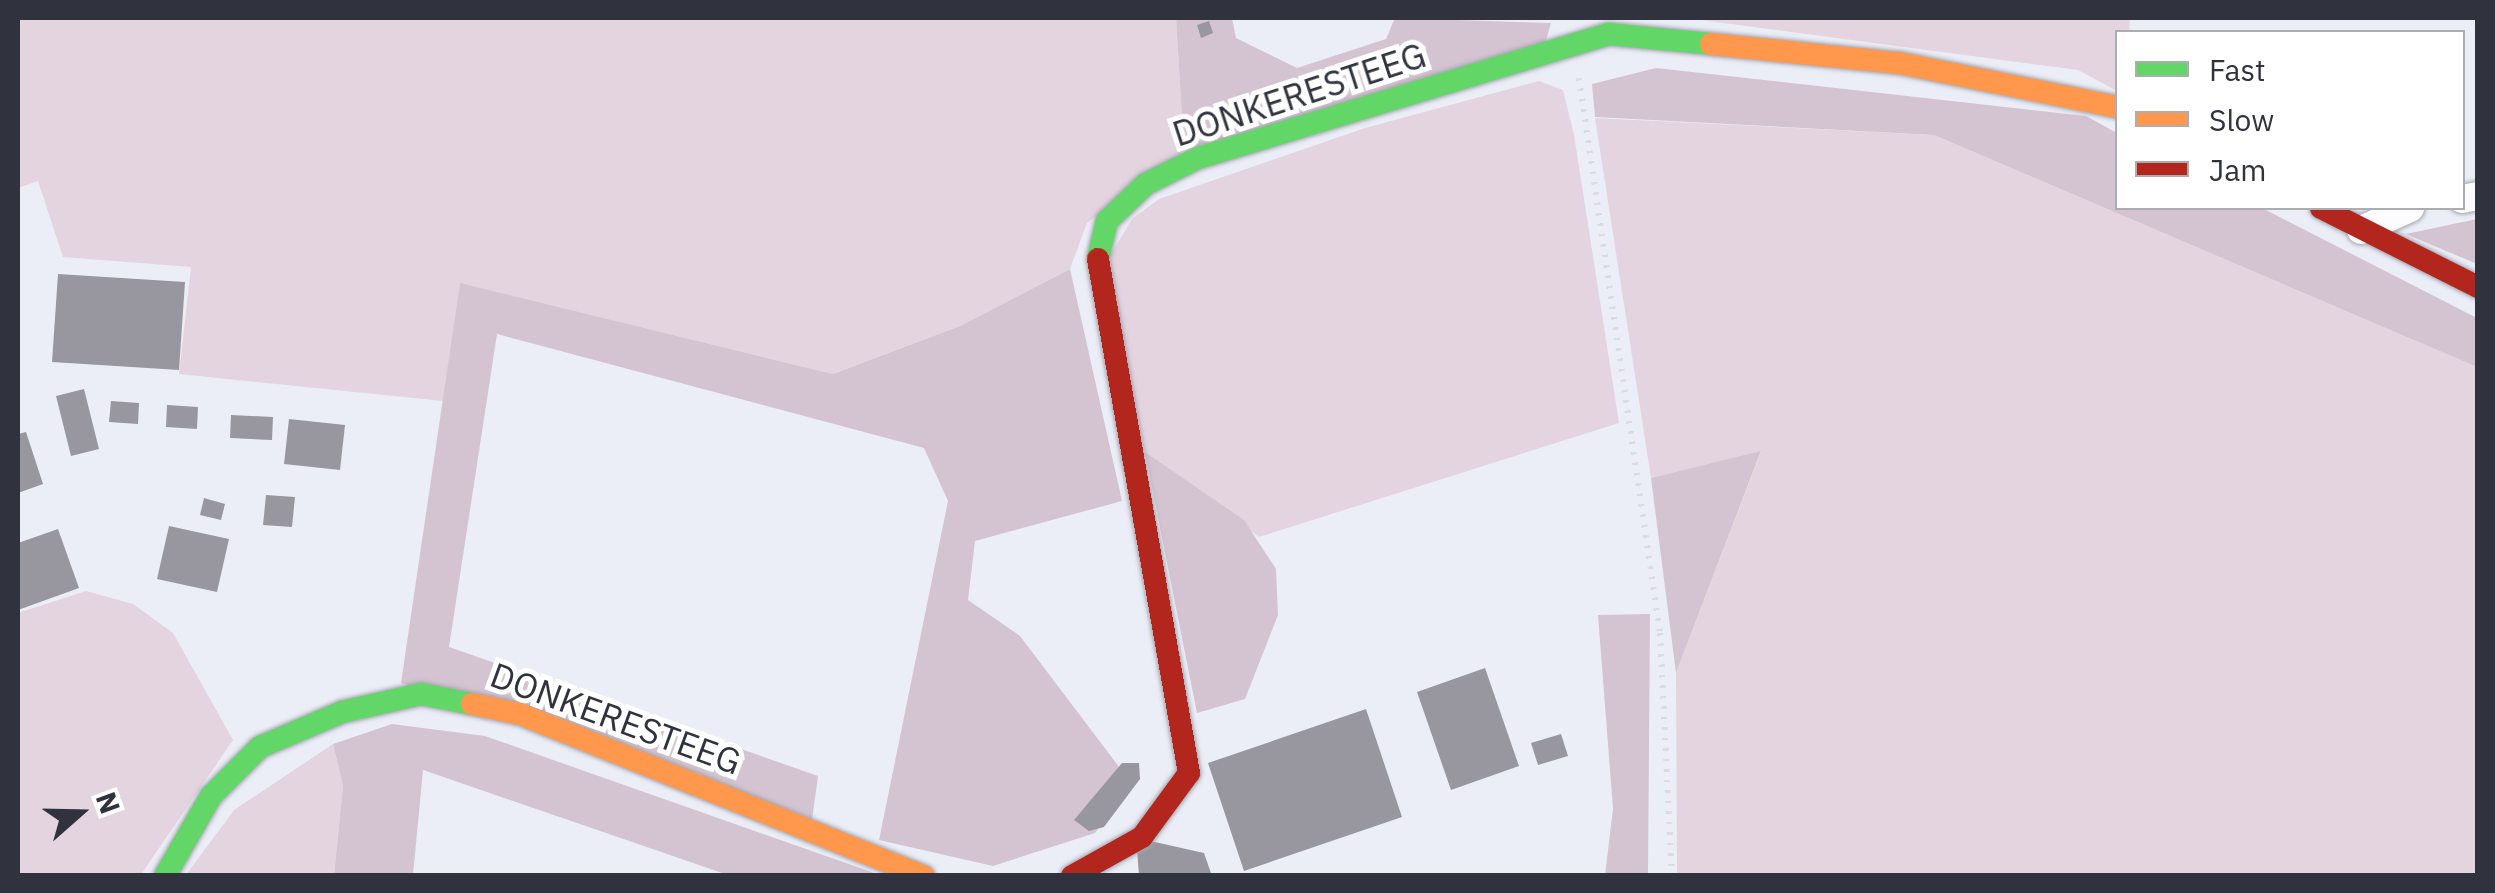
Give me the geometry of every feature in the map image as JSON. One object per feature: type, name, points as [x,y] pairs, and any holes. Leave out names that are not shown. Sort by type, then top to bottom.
[{"type":"street","name":"DONKERESTEEG","points":[[1072,876],[1142,837],[1189,773],[1096,292],[1095,254],[1107,221],[1146,184],[1198,158],[1573,29],[1808,51],[2008,79],[2115,106]]},
{"type":"street","points":[[2324,210],[2478,287]]},
{"type":"street","points":[[2361,230],[2406,210]]},
{"type":"street","name":"DONKERESTEEG","points":[[165,876],[211,796],[260,747],[342,712],[421,694],[520,714],[924,876]]},
{"type":"path","points":[[1573,29],[1660,633],[1672,876]]},
{"type":"shaded area","points":[[18,18],[1176,18],[1184,150],[1087,223],[1070,269],[960,326],[833,374],[460,284],[443,401],[179,374],[191,267],[63,257],[38,181],[18,188]]},
{"type":"shaded area","points":[[1176,18],[1232,18],[1236,38],[1297,68],[1386,39],[1395,18],[1551,23],[1543,51],[1184,150]]},
{"type":"shaded area","points":[[1686,18],[2130,18],[2129,30],[2115,30],[2115,90],[2078,70]]},
{"type":"shaded area","points":[[1656,68],[2086,116],[2115,132],[2115,210],[2266,210],[2477,318],[2477,367],[1934,135],[1595,117],[1592,84]]},
{"type":"shaded area","points":[[1539,81],[1563,90],[1574,135],[1619,423],[1259,537],[1145,452],[1104,266],[1132,219],[1159,199],[1365,128]]},
{"type":"shaded area","points":[[1595,118],[1934,135],[2477,367],[2477,875],[1677,875],[1676,673],[1761,452],[1651,478]]},
{"type":"shaded area","points":[[2477,219],[2477,264],[2406,234]]},
{"type":"shaded area","points":[[1070,269],[1122,501],[975,541],[968,600],[1020,636],[1132,784],[1095,833],[993,866],[879,840],[948,501],[924,448],[497,334],[449,647],[818,776],[812,820],[401,683],[460,283],[833,374],[960,326]]},
{"type":"shaded area","points":[[1761,451],[1676,673],[1651,478]]},
{"type":"shaded area","points":[[1145,452],[1244,520],[1276,569],[1278,615],[1245,699],[1197,713]]},
{"type":"shaded area","points":[[86,591],[133,604],[173,633],[233,740],[142,873],[18,875],[18,613]]},
{"type":"shaded area","points":[[1650,614],[1648,875],[1605,875],[1613,809],[1598,615]]},
{"type":"shaded area","points":[[392,724],[485,736],[880,875],[728,875],[423,770],[413,875],[334,875],[343,786],[333,744]]},
{"type":"shaded area","points":[[333,744],[343,786],[334,875],[185,876],[234,810]]},
{"type":"building","points":[[1209,21],[1213,33],[1201,38],[1197,25]]},
{"type":"building","points":[[58,274],[185,282],[179,370],[52,362]]},
{"type":"building","points":[[84,389],[99,449],[71,456],[56,396]]},
{"type":"building","points":[[111,401],[139,403],[138,424],[109,422]]},
{"type":"building","points":[[167,405],[198,407],[197,429],[166,427]]},
{"type":"building","points":[[231,415],[273,417],[272,440],[230,438]]},
{"type":"building","points":[[289,419],[345,425],[340,470],[284,464]]},
{"type":"building","points":[[26,432],[43,484],[18,493],[18,434]]},
{"type":"building","points":[[266,495],[295,497],[292,527],[263,525]]},
{"type":"building","points":[[204,498],[225,504],[221,520],[200,515]]},
{"type":"building","points":[[169,526],[229,539],[217,592],[157,579]]},
{"type":"building","points":[[58,529],[79,588],[18,610],[18,543]]},
{"type":"building","points":[[1485,668],[1519,766],[1451,790],[1417,692]]},
{"type":"building","points":[[1366,709],[1402,817],[1244,871],[1208,763]]},
{"type":"building","points":[[1561,734],[1568,756],[1538,765],[1531,743]]},
{"type":"building","points":[[1122,763],[1139,763],[1140,779],[1104,827],[1089,831],[1074,820]]},
{"type":"building","points":[[1146,840],[1204,853],[1212,876],[1139,876],[1137,849]]},
{"type":"traffic: fast","points":[[1098,259],[1107,221],[1146,184],[1198,158],[1608,34],[1711,44]]},
{"type":"traffic: fast","points":[[165,876],[211,796],[260,747],[342,712],[421,694],[472,704]]},
{"type":"traffic: slow","points":[[1711,44],[1899,63],[2115,106]]},
{"type":"traffic: slow","points":[[472,704],[520,714],[924,876]]},
{"type":"traffic: jam","points":[[2325,210],[2478,287]]},
{"type":"traffic: jam","points":[[1072,876],[1142,837],[1189,773],[1098,259]]}]
